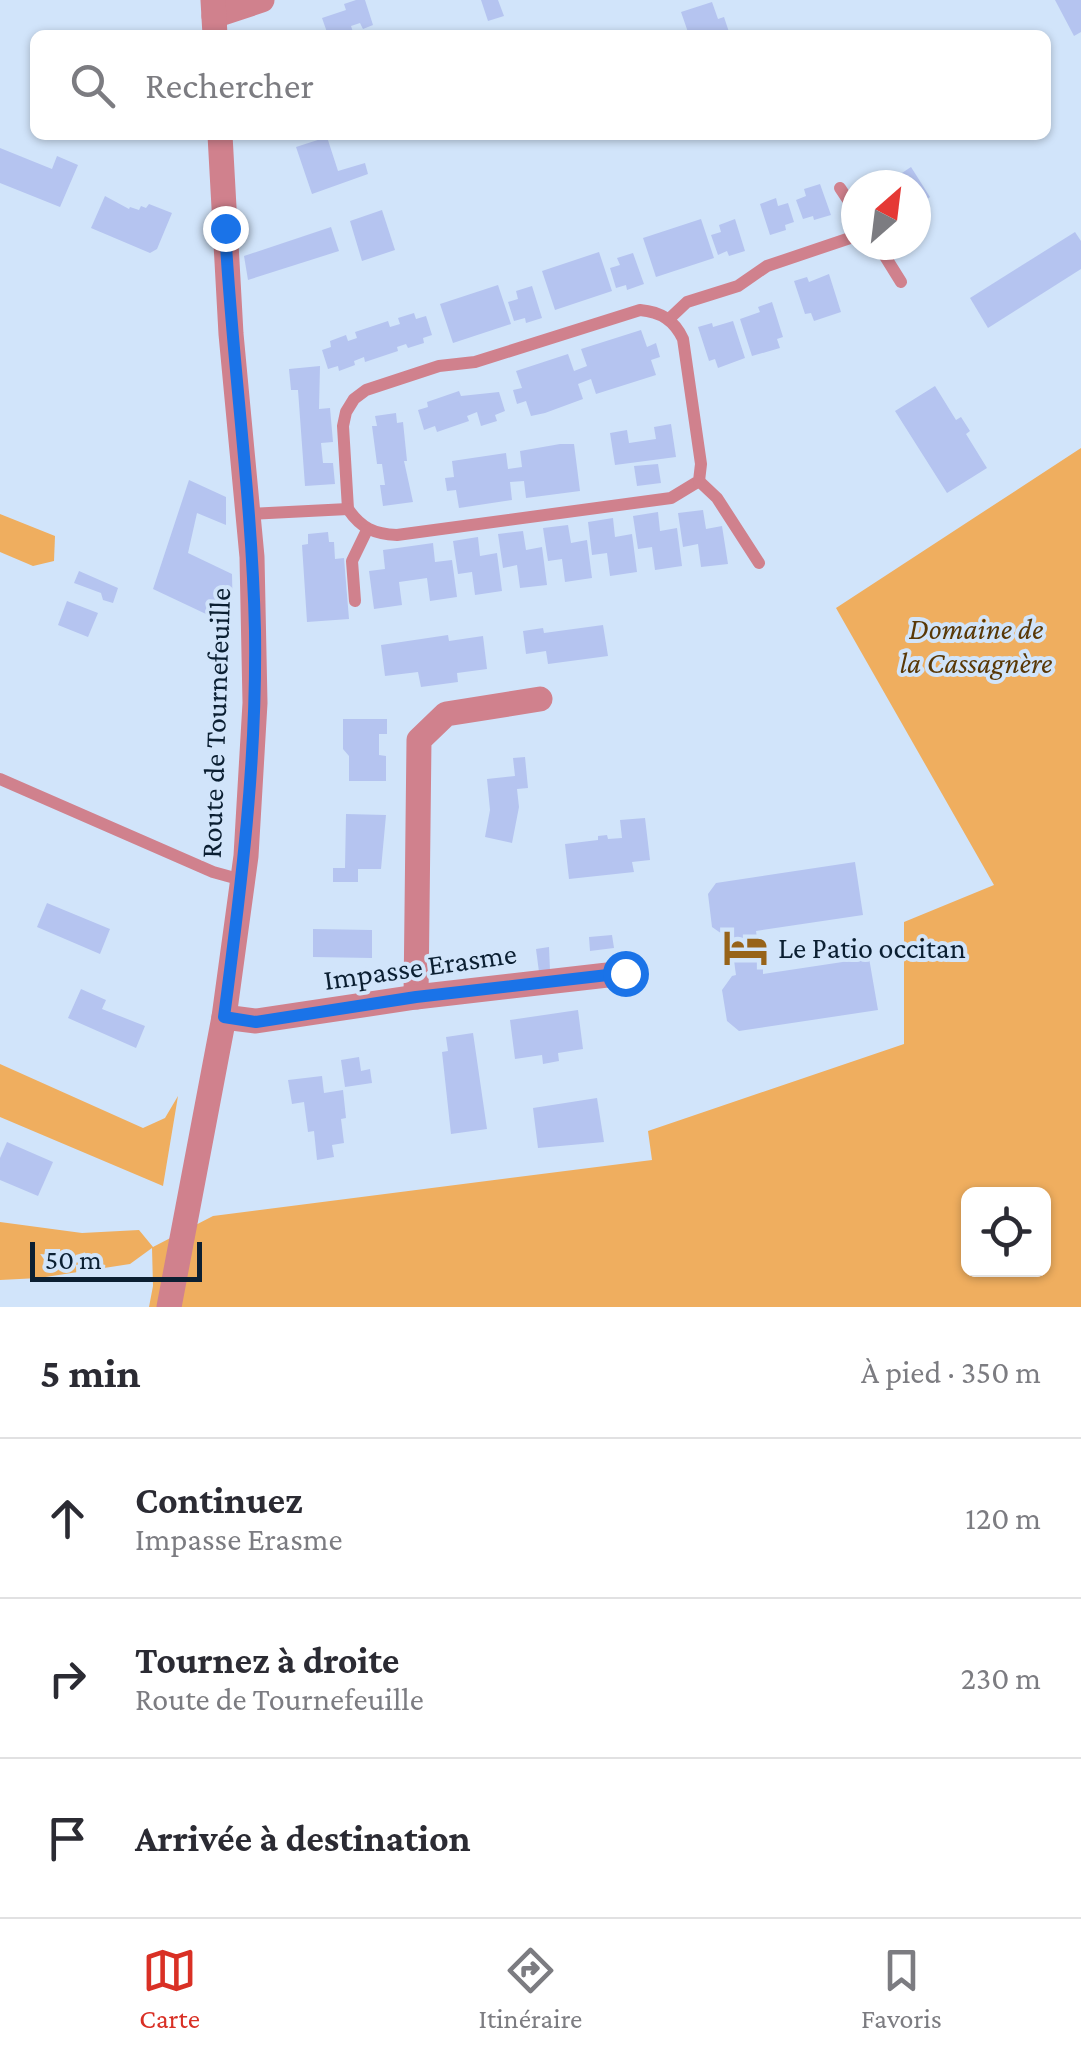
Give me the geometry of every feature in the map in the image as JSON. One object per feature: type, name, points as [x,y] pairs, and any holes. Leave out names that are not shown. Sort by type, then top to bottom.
[{"type":"street","points":[[214,17],[262,0]]},
{"type":"street","name":"Route de Tournefeuille","points":[[169,1307],[224,1017],[242,880],[255,703],[249,514],[231,334],[220,140]]},
{"type":"street","points":[[416,997],[419,740],[446,714],[540,700]]},
{"type":"street","name":"Impasse Erasme","points":[[224,1017],[256,1022],[416,997],[625,973]]},
{"type":"lane","points":[[668,319],[687,302],[738,286],[767,266],[841,241]]},
{"type":"lane","points":[[887,260],[901,282]]},
{"type":"lane","points":[[655,312],[677,326],[683,339],[701,464],[698,481],[671,498],[396,535],[367,530],[348,509],[343,426],[354,399],[366,390],[439,366],[475,362],[627,313],[655,312]]},
{"type":"lane","points":[[698,481],[717,498],[759,564]]},
{"type":"lane","points":[[249,514],[348,509]]},
{"type":"lane","points":[[355,600],[352,561],[367,530]]},
{"type":"lane","points":[[0,779],[213,872],[242,880]]},
{"type":"green space","name":"Domaine de la Cassagnère","points":[[1081,448],[1081,1307],[149,1307],[152,1248],[130,1264],[0,1280],[0,1222],[82,1233],[139,1230],[153,1247],[213,1216],[652,1160],[648,1131],[904,1044],[904,922],[994,885],[836,608]]},
{"type":"green space","points":[[0,514],[55,536],[54,561],[33,566],[0,552]]},
{"type":"green space","points":[[0,1064],[143,1128],[165,1118],[178,1096],[163,1186],[0,1117]]},
{"type":"building","points":[[365,0],[373,25],[363,29],[360,23],[351,26],[352,30],[326,30],[322,18],[346,10],[344,4]]},
{"type":"building","points":[[481,0],[498,0],[504,16],[488,21]]},
{"type":"building","points":[[1055,0],[1081,0],[1081,32],[1074,36]]},
{"type":"building","points":[[712,2],[718,19],[724,17],[728,30],[687,30],[681,12]]},
{"type":"building","points":[[328,140],[338,171],[365,163],[368,174],[312,194],[296,147]]},
{"type":"building","points":[[0,148],[52,169],[57,156],[78,165],[60,207],[0,183]]},
{"type":"building","points":[[820,184],[831,215],[803,219],[796,200],[806,196],[804,189]]},
{"type":"building","points":[[105,196],[129,209],[139,210],[149,204],[172,213],[157,249],[150,253],[91,228]]},
{"type":"building","points":[[776,198],[778,206],[788,203],[794,222],[785,225],[786,230],[770,235],[760,204]]},
{"type":"building","points":[[382,210],[395,250],[362,261],[350,221]]},
{"type":"building","points":[[701,219],[714,258],[656,277],[643,238]]},
{"type":"building","points":[[735,219],[745,251],[718,255],[711,235],[721,232],[719,225]]},
{"type":"building","points":[[331,227],[339,251],[248,280],[244,256]]},
{"type":"building","points":[[1075,232],[1081,241],[1081,269],[988,328],[970,298]]},
{"type":"building","points":[[599,252],[612,291],[555,310],[542,271]]},
{"type":"building","points":[[633,253],[644,284],[627,290],[626,285],[616,288],[610,268],[620,265],[617,258]]},
{"type":"building","points":[[829,274],[841,312],[814,321],[811,313],[805,314],[794,281],[807,277],[809,282]]},
{"type":"building","points":[[498,285],[511,324],[453,343],[440,304]]},
{"type":"building","points":[[532,286],[542,318],[526,323],[525,318],[514,321],[508,302],[518,299],[516,291]]},
{"type":"building","points":[[772,302],[783,337],[777,339],[780,348],[752,356],[740,319],[760,312],[758,307]]},
{"type":"building","points":[[414,313],[416,319],[426,316],[432,335],[423,338],[424,343],[408,348],[406,344],[397,347],[398,351],[365,362],[364,357],[339,371],[338,366],[328,369],[322,350],[331,347],[330,341],[346,335],[348,341],[357,338],[355,332],[388,321],[390,327],[400,324],[398,318]]},
{"type":"building","points":[[733,321],[745,358],[718,368],[715,359],[709,361],[698,327]]},
{"type":"building","points":[[641,330],[647,347],[656,343],[660,357],[651,360],[656,375],[596,394],[591,379],[578,384],[583,399],[531,416],[526,401],[517,404],[513,390],[522,388],[516,371],[568,354],[574,371],[587,366],[581,349]]},
{"type":"building","points":[[320,366],[319,409],[330,408],[333,442],[321,443],[323,463],[333,463],[335,484],[305,486],[298,390],[291,390],[289,369]]},
{"type":"building","points":[[935,386],[956,420],[961,417],[970,431],[966,434],[987,468],[947,493],[895,411]]},
{"type":"building","points":[[459,391],[461,396],[499,392],[505,411],[495,415],[497,421],[481,426],[477,412],[467,416],[469,421],[437,432],[435,426],[424,430],[418,410],[428,407],[427,402]]},
{"type":"building","points":[[396,413],[397,423],[403,422],[404,461],[413,502],[383,506],[380,485],[385,485],[382,464],[377,464],[372,426],[377,426],[375,416]]},
{"type":"building","points":[[671,424],[676,457],[615,465],[610,433],[627,430],[629,443],[656,439],[654,427]]},
{"type":"building","points":[[574,444],[580,491],[526,498],[524,481],[510,482],[512,500],[459,508],[456,490],[447,491],[445,478],[454,477],[452,461],[506,453],[508,469],[522,467],[520,451]]},
{"type":"building","points":[[658,464],[661,483],[637,486],[634,466]]},
{"type":"building","points":[[189,480],[226,497],[226,525],[197,513],[188,553],[232,574],[233,622],[153,589]]},
{"type":"building","points":[[703,510],[706,529],[722,526],[728,564],[701,567],[698,544],[683,547],[678,513]]},
{"type":"building","points":[[658,512],[660,531],[677,528],[682,566],[655,570],[652,547],[638,549],[633,516]]},
{"type":"building","points":[[613,518],[615,537],[632,534],[637,572],[610,576],[607,553],[592,555],[588,522]]},
{"type":"building","points":[[568,525],[571,543],[587,540],[592,578],[565,582],[562,559],[548,561],[543,528]]},
{"type":"building","points":[[523,531],[526,550],[542,547],[547,585],[520,588],[517,565],[503,568],[498,534]]},
{"type":"building","points":[[328,532],[329,542],[334,542],[335,559],[344,558],[349,619],[307,622],[302,545],[308,544],[308,534]]},
{"type":"building","points":[[478,537],[480,556],[497,553],[502,591],[475,595],[472,572],[458,574],[453,541]]},
{"type":"building","points":[[433,543],[435,562],[452,560],[457,597],[430,601],[427,578],[399,582],[402,605],[374,609],[369,571],[385,569],[383,550]]},
{"type":"building","points":[[79,571],[118,588],[113,603],[103,600],[101,593],[74,583]]},
{"type":"building","points":[[67,601],[98,613],[88,637],[58,625]]},
{"type":"building","points":[[603,625],[608,656],[548,664],[546,651],[526,654],[523,631],[543,628],[544,633]]},
{"type":"building","points":[[448,635],[449,641],[483,636],[487,669],[457,673],[458,682],[421,687],[418,672],[385,676],[381,645]]},
{"type":"building","points":[[343,719],[387,719],[387,734],[379,734],[379,755],[386,756],[386,781],[349,781]]},
{"type":"building","points":[[525,757],[528,788],[517,789],[519,807],[512,843],[485,837],[490,810],[487,779],[515,776],[513,758]]},
{"type":"building","points":[[346,814],[386,815],[381,869],[358,869],[358,882],[333,882],[333,868],[345,868]]},
{"type":"building","points":[[645,818],[650,860],[632,862],[634,872],[569,879],[565,844],[598,840],[598,836],[607,835],[608,839],[622,838],[620,820]]},
{"type":"building","name":"Le Patio occitan","points":[[855,862],[863,915],[756,931],[758,945],[763,947],[763,974],[869,958],[878,1010],[739,1031],[727,1021],[722,990],[736,975],[734,961],[724,958],[723,953],[732,948],[730,935],[712,927],[708,894],[716,883]]},
{"type":"building","points":[[47,903],[110,929],[100,954],[37,927]]},
{"type":"building","points":[[313,929],[372,930],[372,958],[313,957]]},
{"type":"building","points":[[612,935],[614,948],[590,951],[589,937]]},
{"type":"building","points":[[549,947],[550,971],[539,972],[536,949]]},
{"type":"building","points":[[81,989],[106,1000],[102,1009],[145,1026],[136,1048],[68,1018]]},
{"type":"building","points":[[578,1010],[583,1049],[558,1053],[559,1061],[543,1064],[542,1055],[515,1059],[510,1020]]},
{"type":"building","points":[[473,1033],[487,1129],[451,1134],[442,1052],[448,1051],[446,1037]]},
{"type":"building","points":[[359,1057],[361,1071],[370,1069],[372,1083],[345,1087],[341,1060]]},
{"type":"building","points":[[322,1076],[324,1093],[343,1090],[346,1118],[341,1119],[344,1143],[332,1145],[334,1157],[317,1160],[314,1131],[308,1132],[304,1102],[292,1104],[288,1080]]},
{"type":"building","points":[[597,1098],[604,1142],[538,1148],[533,1108]]},
{"type":"building","points":[[7,1142],[53,1162],[38,1196],[0,1180],[0,1158]]},
{"type":"place","name":"Le Patio occitan","points":[[745,947]]},
{"type":"route","points":[[225,228],[252,558],[255,703],[246,856],[224,1017],[256,1022],[416,997],[625,973]]}]
